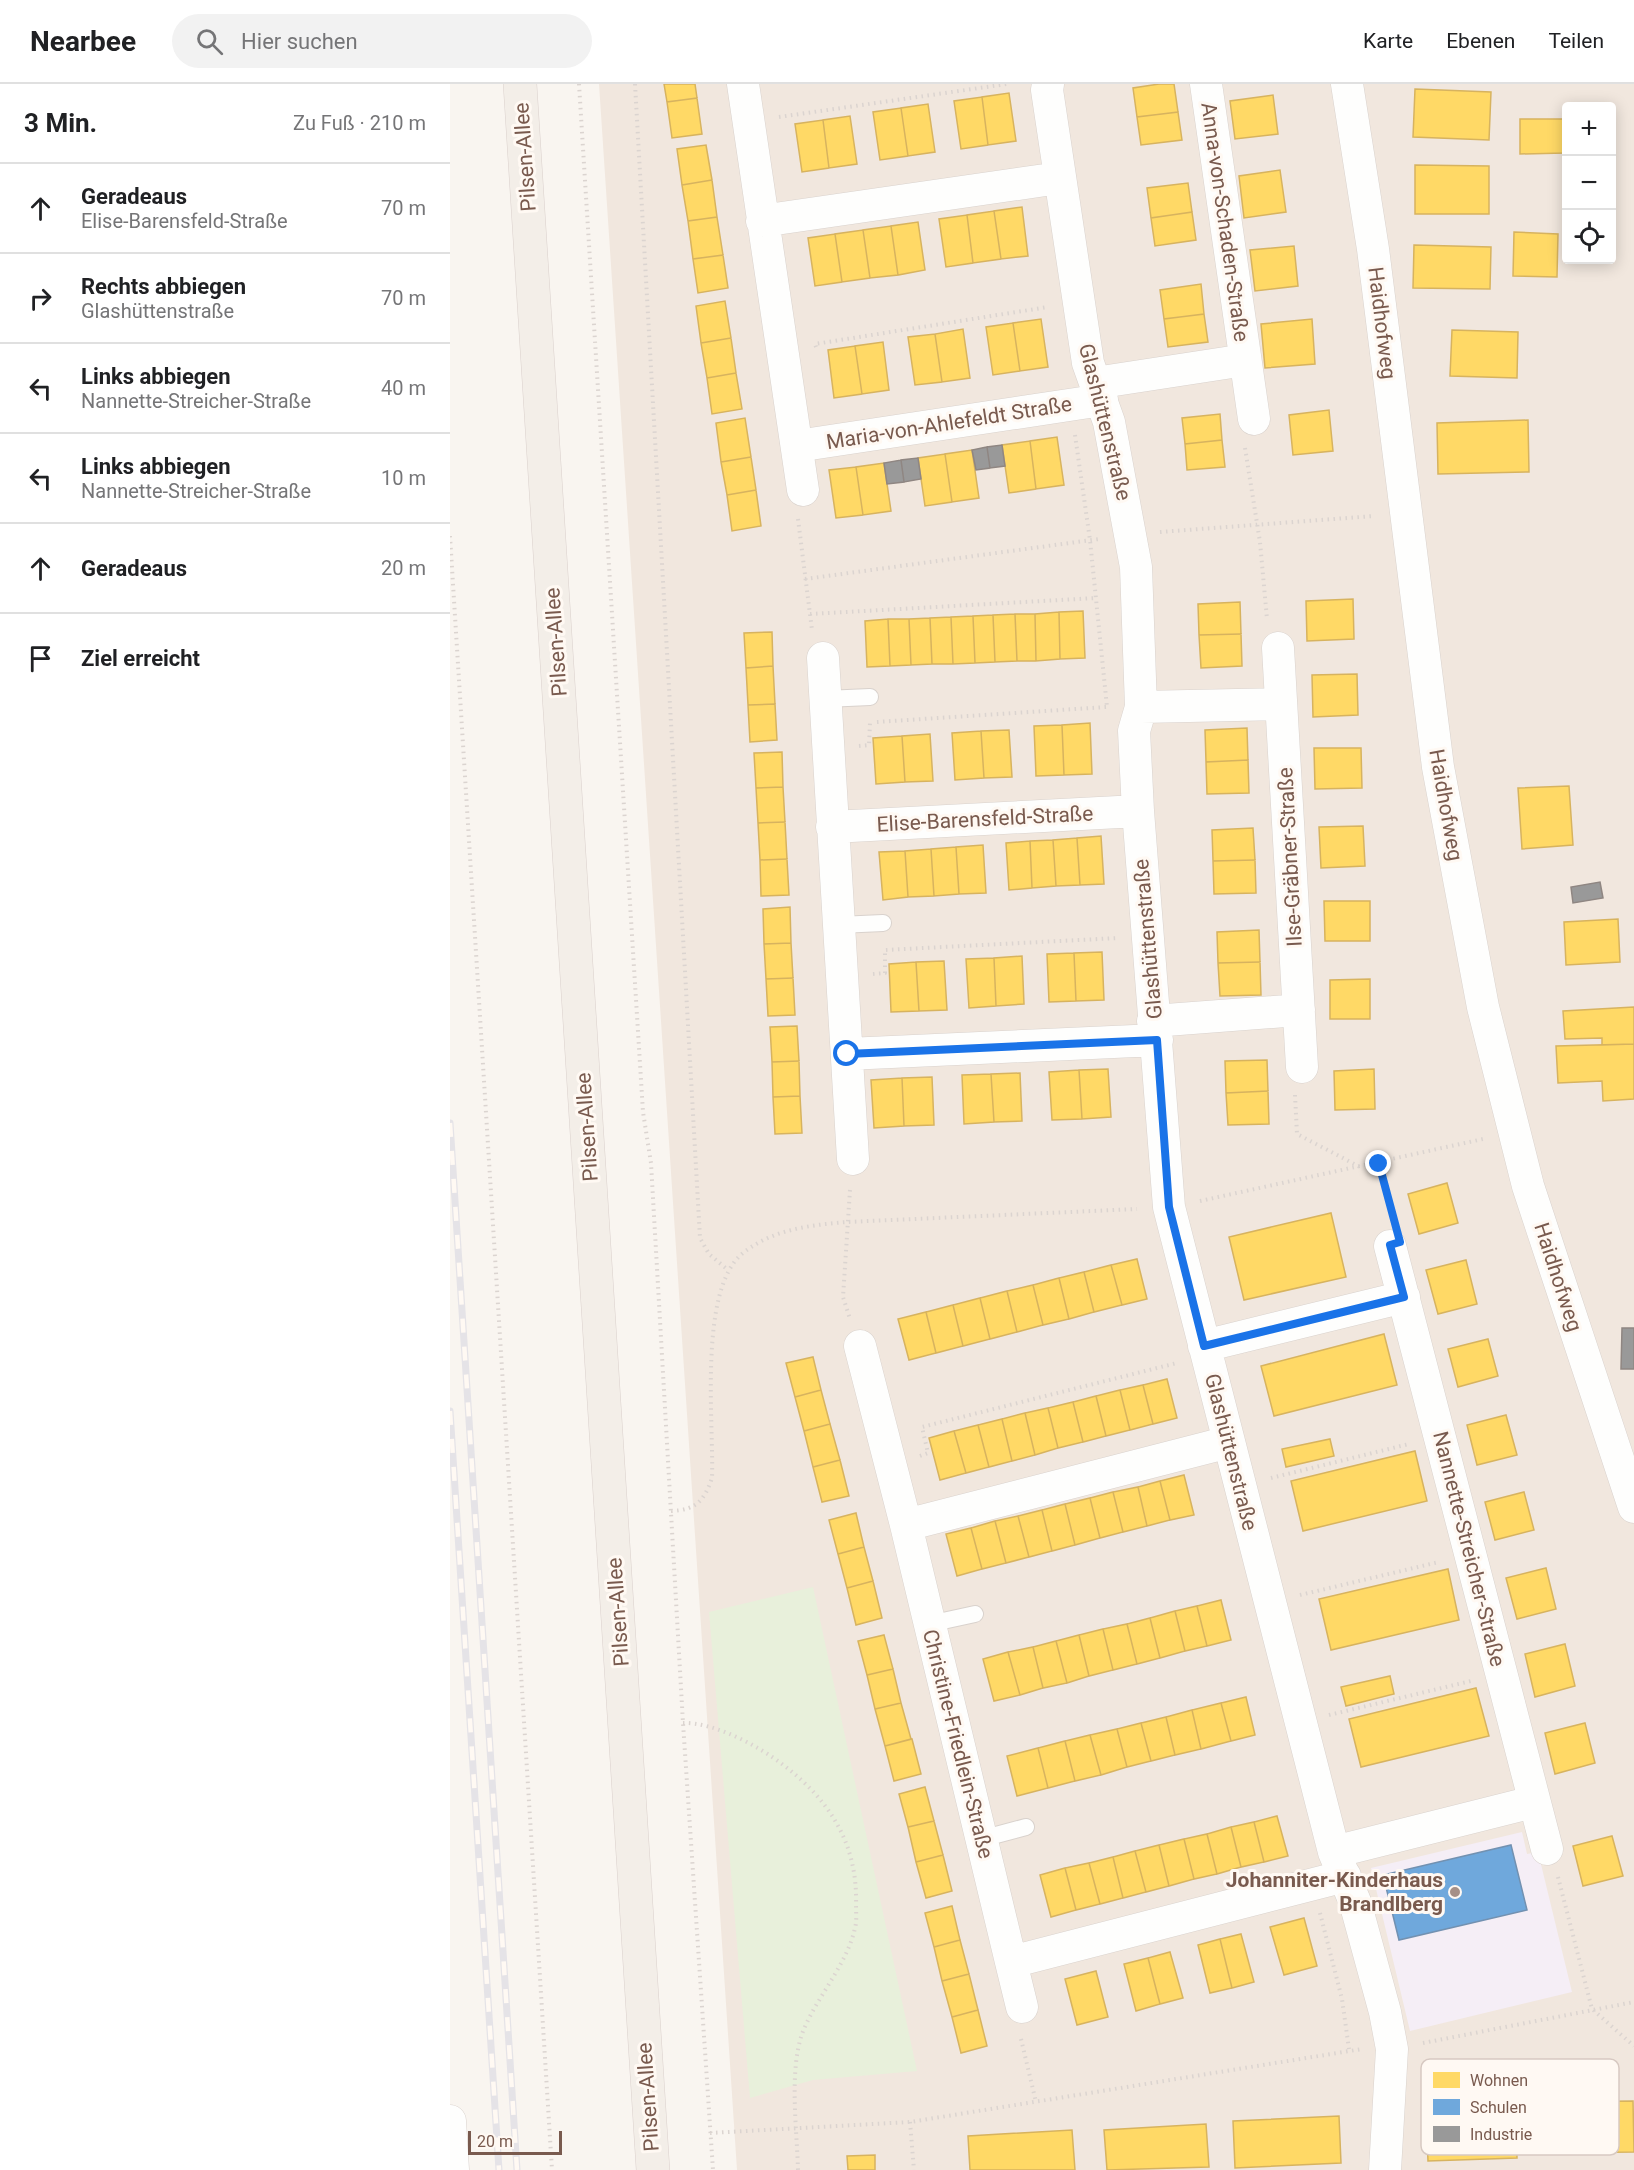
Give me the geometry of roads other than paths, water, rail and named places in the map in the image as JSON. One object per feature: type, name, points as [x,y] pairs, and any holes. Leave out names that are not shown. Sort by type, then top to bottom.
[{"type":"main road","name":"Pilsen-Allee","points":[[520,84],[653,2170]]},
{"type":"street","name":"Maria-von-Ahlefeldt Straße","points":[[743,84],[803,490]]},
{"type":"street","name":"Glashüttenstraße","points":[[1048,84],[1059,178],[1088,363],[1109,422],[1136,567],[1141,707],[1134,731],[1138,811],[1169,1207],[1340,1864],[1385,2012],[1392,2049],[1385,2170]]},
{"type":"street","name":"Anna-von-Schaden-Straße","points":[[1206,84],[1254,419]]},
{"type":"street","name":"Haidhofweg","points":[[1347,84],[1376,271],[1438,767],[1483,1007],[1528,1186],[1628,1469],[1634,1507]]},
{"type":"street","points":[[762,221],[1059,178]]},
{"type":"street","name":"Anna-von-Schaden-Straße","points":[[1098,392],[1245,360]]},
{"type":"street","name":"Maria-von-Ahlefeldt Straße","points":[[797,446],[1071,405],[1098,392]]},
{"type":"street","name":"Ilse-Gräbner-Straße","points":[[1278,648],[1302,1067]]},
{"type":"street","points":[[823,658],[853,1159]]},
{"type":"street","points":[[1141,707],[1281,704]]},
{"type":"street","name":"Elise-Barensfeld-Straße","points":[[832,827],[1138,811]]},
{"type":"street","points":[[847,1054],[1155,1030],[1299,1010]]},
{"type":"street","name":"Nannette-Streicher-Straße","points":[[1390,1245],[1547,1849]]},
{"type":"street","points":[[1205,1351],[1404,1297]]},
{"type":"street","name":"Christine-Friedlein-Straße","points":[[860,1346],[906,1525],[1022,2007]]},
{"type":"street","points":[[906,1525],[1229,1442]]},
{"type":"street","points":[[1011,1962],[1313,1886],[1340,1864],[1533,1802]]},
{"type":"street","points":[[450,2121],[453,2170]]},
{"type":"lane","points":[[825,699],[870,697]]},
{"type":"lane","points":[[839,925],[883,923]]},
{"type":"lane","points":[[929,1624],[975,1614]]},
{"type":"lane","points":[[981,1839],[1026,1827]]},
{"type":"railway","points":[[450,1123],[517,2170]]},
{"type":"railway","points":[[450,1411],[499,2170]]},
{"type":"place","name":"Johanniter-Kinderhaus Brandlberg","points":[[1455,1892]]}]
